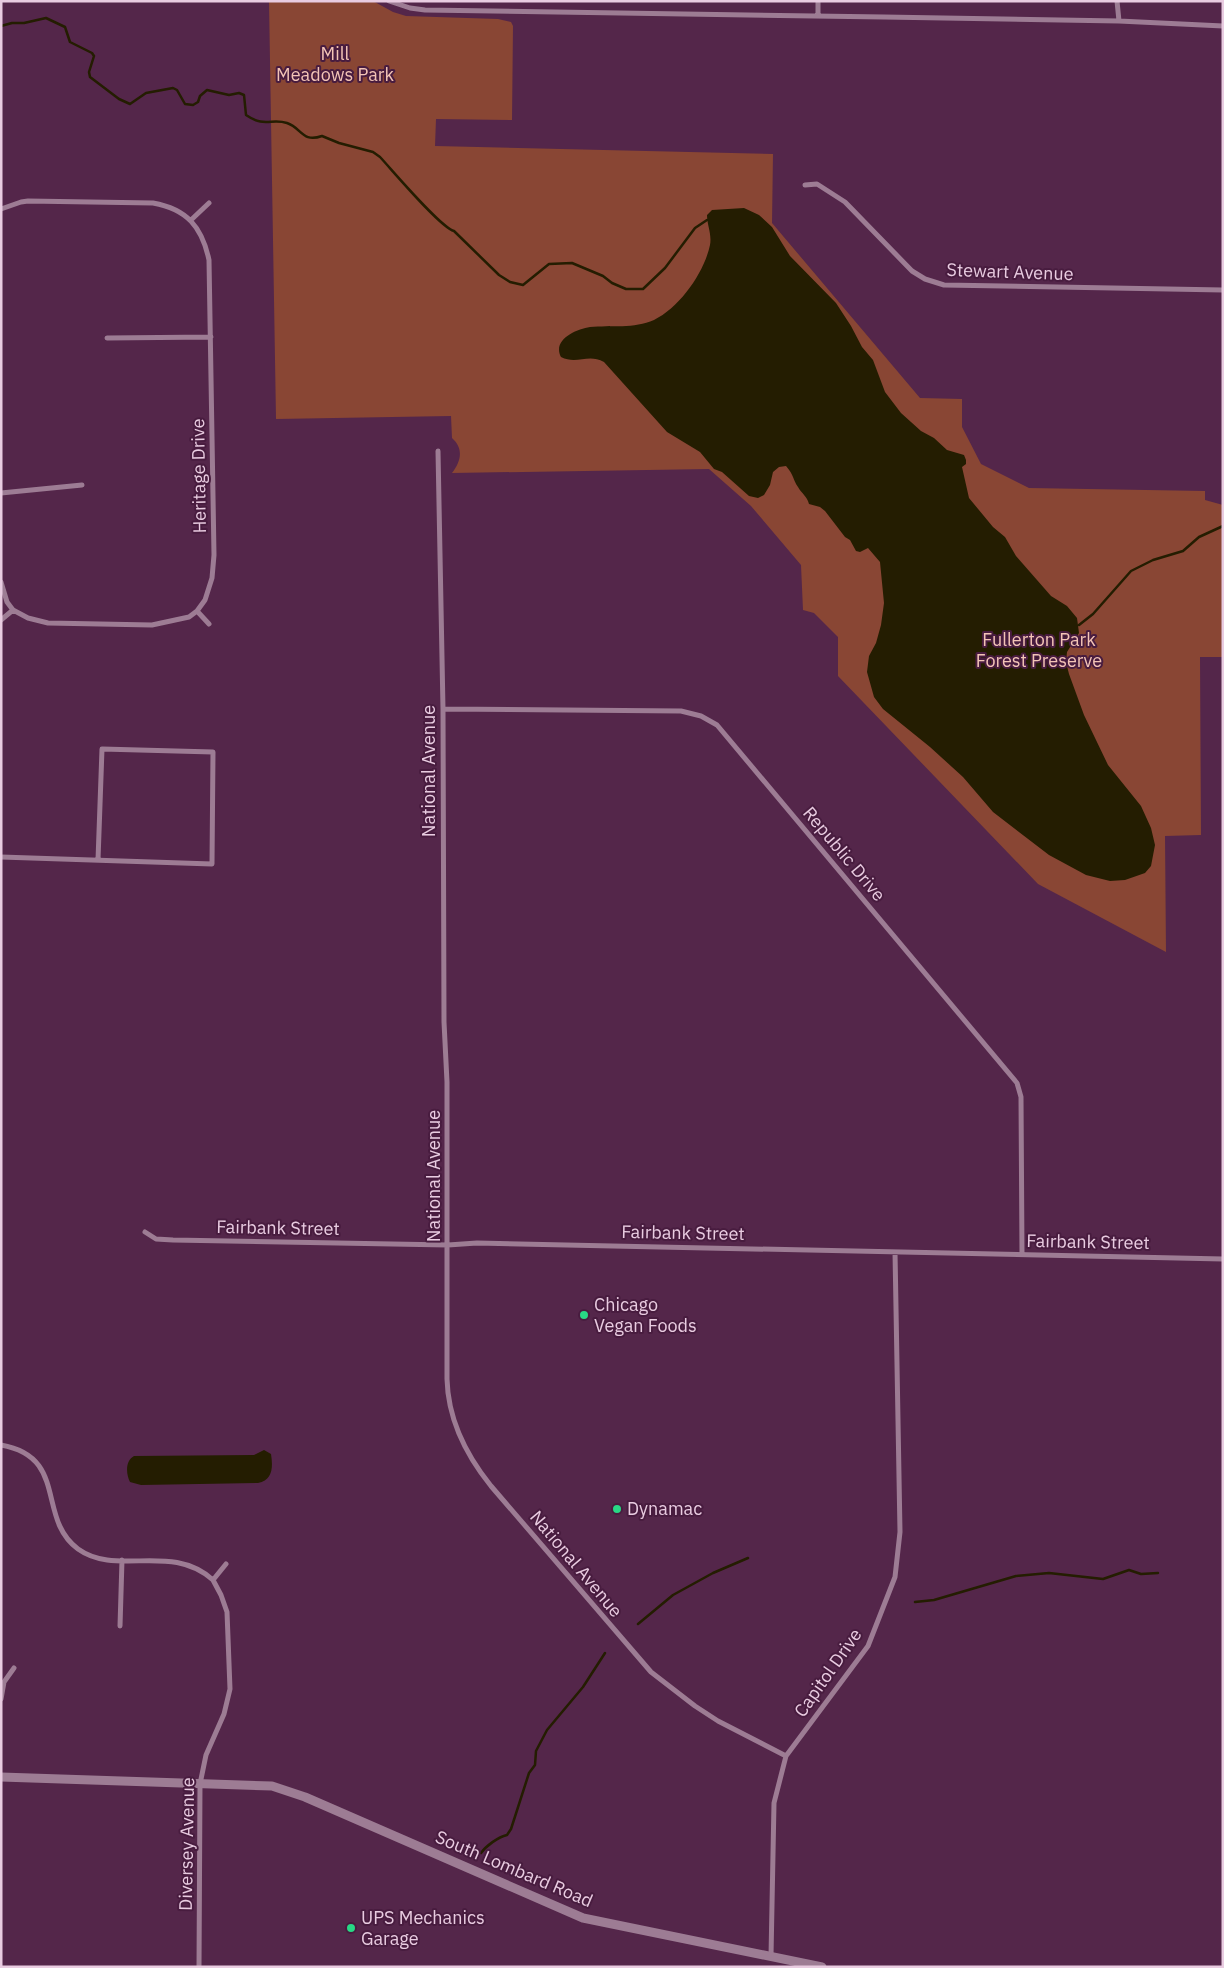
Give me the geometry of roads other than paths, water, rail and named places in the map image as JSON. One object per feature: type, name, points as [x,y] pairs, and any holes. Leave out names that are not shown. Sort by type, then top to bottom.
[{"type":"street","points":[[389,1],[410,8],[425,10],[1119,22],[1223,26]]},
{"type":"street","points":[[818,1],[818,16]]},
{"type":"street","points":[[1117,1],[1119,22]]},
{"type":"street","name":"Stewart Avenue","points":[[804,185],[818,184],[845,202],[912,271],[925,279],[944,285],[1223,290]]},
{"type":"street","name":"Heritage Drive","points":[[1,209],[28,201],[153,203],[166,205],[191,220],[200,231],[206,245],[209,260],[214,555],[212,578],[205,600],[197,611]]},
{"type":"street","points":[[191,220],[209,203]]},
{"type":"street","points":[[107,338],[211,337]]},
{"type":"street","name":"National Avenue","points":[[438,451],[443,709],[444,1022],[447,1082],[448,1390],[456,1425],[473,1463],[652,1672],[695,1706],[718,1721],[786,1756]]},
{"type":"street","points":[[1,494],[82,485]]},
{"type":"street","points":[[1,582],[7,602],[13,610],[28,618],[48,623],[152,625],[189,617],[197,611],[209,624]]},
{"type":"street","points":[[1,620],[13,610]]},
{"type":"street","name":"Republic Drive","points":[[443,709],[681,711],[701,716],[716,724],[1017,1082],[1021,1097],[1022,1254]]},
{"type":"street","points":[[1,856],[98,860],[212,864],[212,752],[102,749],[98,860]]},
{"type":"street","name":"Fairbank Street","points":[[145,1232],[156,1239],[173,1240],[448,1245],[477,1243],[1223,1259]]},
{"type":"street","name":"Capitol Drive","points":[[771,1956],[774,1803],[786,1756],[868,1646],[895,1577],[900,1532],[895,1252]]},
{"type":"street","points":[[1,1445],[19,1450],[43,1470],[51,1492],[56,1521],[72,1544],[89,1556],[122,1560],[178,1562],[191,1565],[203,1571],[213,1580],[226,1564]]},
{"type":"street","points":[[120,1626],[122,1560]]},
{"type":"street","name":"Diversey Avenue","points":[[199,1967],[200,1784],[206,1756],[224,1714],[230,1689],[227,1612],[225,1602],[213,1580]]},
{"type":"street","points":[[1,1698],[4,1682],[14,1668]]},
{"type":"street","name":"South Lombard Road","points":[[1,1777],[272,1786],[304,1797],[583,1918],[822,1967]]},
{"type":"waterway","points":[[1,26],[46,18],[65,27],[70,42],[92,53],[94,56],[89,72],[90,77],[119,99],[130,104],[146,93],[173,88],[177,90],[185,104],[193,105],[198,102],[200,96],[207,90],[229,95],[239,93],[244,95],[246,115],[253,119],[263,122],[277,121],[287,123],[310,138],[322,136],[339,143],[373,152],[380,157],[438,220],[454,231],[499,275],[510,282],[523,285],[549,264],[572,263],[603,276],[612,283],[626,289],[643,289],[665,268],[695,228],[707,220]]},
{"type":"waterway","points":[[1079,625],[1093,614],[1131,571],[1153,560],[1183,551],[1199,537],[1223,526]]},
{"type":"waterway","points":[[638,1624],[673,1595],[713,1573],[748,1558]]},
{"type":"waterway","points":[[915,1602],[934,1600],[1016,1576],[1049,1573],[1103,1579],[1129,1570],[1141,1574],[1158,1573]]},
{"type":"waterway","points":[[481,1853],[492,1842],[507,1835],[511,1829],[529,1773],[535,1765],[536,1751],[547,1730],[583,1687],[605,1653]]},
{"type":"place","name":"Chicago Vegan Foods","points":[[584,1315]]},
{"type":"place","name":"Dynamac","points":[[617,1509]]},
{"type":"place","name":"UPS Mechanics Garage","points":[[351,1928]]},
{"type":"park label","name":"Mill Meadows Park","points":[[335,64]]},
{"type":"park label","name":"Fullerton Park Forest Preserve","points":[[1039,650]]}]
